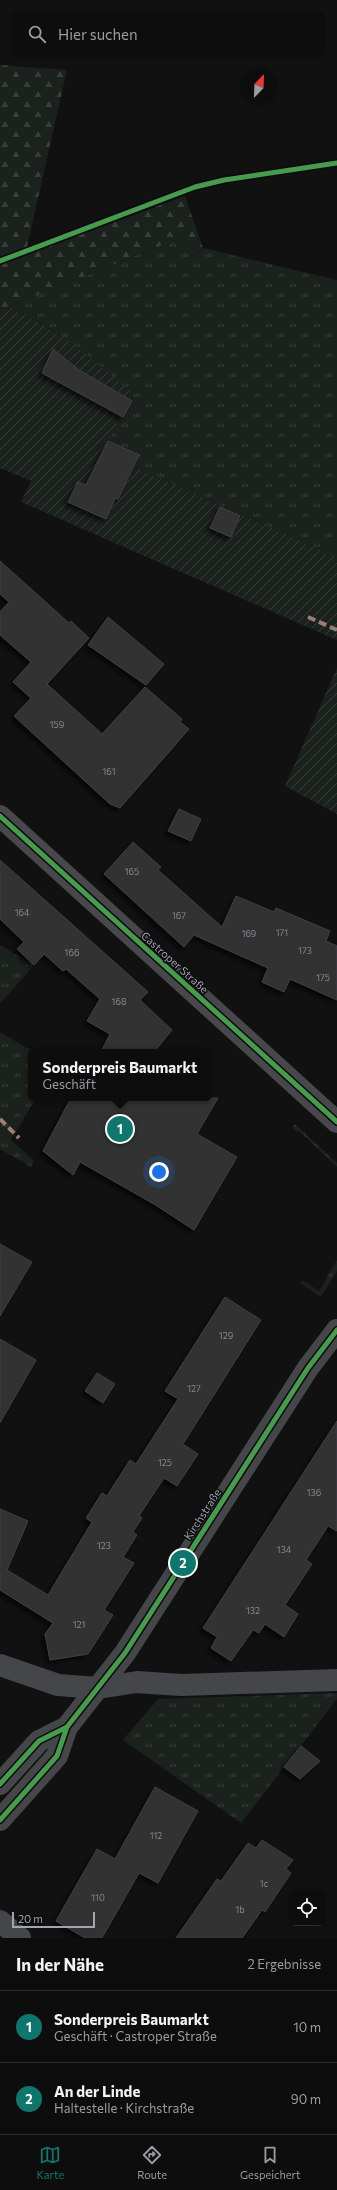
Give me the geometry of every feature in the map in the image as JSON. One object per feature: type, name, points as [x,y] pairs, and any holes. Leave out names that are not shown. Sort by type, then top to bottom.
[{"type":"main road","name":"Castroper Straße","points":[[0,816],[337,1122]]},
{"type":"street","name":"Kirchstraße","points":[[0,1820],[57,1756],[67,1727],[125,1653],[308,1368],[337,1330]]},
{"type":"street","points":[[0,1665],[58,1685],[98,1688],[137,1682],[181,1685],[337,1680]]},
{"type":"street","name":"Kirchstraße","points":[[0,1784],[40,1741],[67,1727]]},
{"type":"street","points":[[0,1921],[20,1938]]},
{"type":"green space","points":[[0,65],[67,70],[27,247],[0,257]]},
{"type":"green space","points":[[185,196],[203,248],[199,254],[191,252],[180,238],[0,310],[0,264]]},
{"type":"green space","points":[[180,238],[199,254],[203,248],[337,280],[337,557],[102,453],[70,341],[9,306]]},
{"type":"green space","points":[[9,306],[70,341],[132,393],[102,453],[337,557],[337,640],[21,502],[31,481],[0,468],[0,310]]},
{"type":"green space","points":[[337,668],[337,814],[285,786]]},
{"type":"green space","points":[[0,945],[34,965],[0,1004]]},
{"type":"green space","points":[[0,1032],[29,1049],[28,1101],[34,1101],[11,1140],[34,1161],[31,1167],[0,1149]]},
{"type":"green space","points":[[295,1124],[337,1163],[337,1167],[299,1131],[297,1132],[292,1128]]},
{"type":"green space","points":[[337,1260],[337,1271],[321,1297],[300,1283],[302,1280],[319,1291]]},
{"type":"green space","points":[[337,1693],[337,1699],[241,1823],[123,1740],[158,1699]]},
{"type":"building","points":[[53,349],[79,370],[132,401],[123,417],[42,373]]},
{"type":"building","points":[[108,441],[139,455],[118,499],[115,498],[106,519],[68,502],[78,482],[86,485]]},
{"type":"building","points":[[220,507],[240,516],[231,537],[210,528]]},
{"type":"building","points":[[0,561],[69,623],[71,621],[89,638],[47,684],[102,734],[145,687],[182,719],[180,722],[189,729],[120,808],[110,804],[14,716],[31,698],[13,682],[31,662],[0,635],[0,612],[9,602],[0,594]]},
{"type":"building","points":[[108,617],[164,664],[146,685],[88,645]]},
{"type":"building","points":[[179,809],[201,819],[191,841],[168,831]]},
{"type":"building","points":[[133,842],[161,867],[158,870],[222,927],[236,896],[274,912],[276,908],[330,931],[326,941],[337,946],[337,1000],[290,979],[284,992],[262,982],[268,968],[194,935],[184,947],[104,874]]},
{"type":"building","points":[[0,860],[148,992],[140,1000],[172,1030],[156,1049],[102,1049],[110,1034],[87,1021],[100,999],[66,969],[63,971],[44,954],[34,965],[17,949],[24,942],[0,919]]},
{"type":"building","points":[[212,1098],[218,1098],[197,1134],[237,1157],[194,1230],[154,1204],[80,1162],[73,1175],[43,1151],[69,1101],[212,1101]]},
{"type":"building","points":[[0,1244],[32,1262],[0,1316]]},
{"type":"building","points":[[225,1297],[261,1320],[183,1444],[198,1454],[177,1486],[164,1478],[139,1516],[142,1518],[133,1532],[137,1535],[123,1557],[134,1563],[104,1610],[113,1615],[88,1654],[50,1660],[45,1634],[53,1623],[0,1590],[0,1509],[28,1521],[7,1570],[48,1595],[92,1522],[86,1518],[102,1493],[107,1496],[130,1460],[136,1464],[178,1399],[165,1391]]},
{"type":"building","points":[[0,1339],[36,1360],[0,1423]]},
{"type":"building","points":[[97,1373],[115,1384],[103,1403],[85,1391]]},
{"type":"building","points":[[337,1421],[337,1531],[328,1526],[306,1560],[312,1564],[285,1605],[298,1614],[284,1637],[265,1624],[259,1633],[253,1630],[231,1661],[211,1648],[217,1637],[203,1628]]},
{"type":"building","points":[[301,1746],[320,1761],[300,1779],[284,1767]]},
{"type":"building","points":[[155,1787],[198,1811],[158,1883],[139,1873],[102,1938],[85,1938],[56,1921],[97,1849],[115,1859]]},
{"type":"building","points":[[262,1840],[293,1860],[286,1869],[291,1873],[265,1912],[262,1910],[242,1938],[176,1938],[217,1879],[221,1881],[248,1843],[256,1848]]},
{"type":"marked path","points":[[308,617],[337,630]]},
{"type":"marked path","points":[[0,1119],[19,1138]]},
{"type":"cycle path","points":[[0,261],[195,187],[224,180],[337,163]]},
{"type":"cycle path","points":[[0,816],[337,1122]]},
{"type":"cycle path","points":[[0,1820],[57,1756],[67,1727],[125,1653],[308,1368],[337,1330]]},
{"type":"cycle path","points":[[0,1784],[39,1741],[67,1727]]},
{"type":"place","name":"Sonderpreis Baumarkt","points":[[120,1129]]},
{"type":"place","name":"An der Linde","points":[[183,1563]]}]
